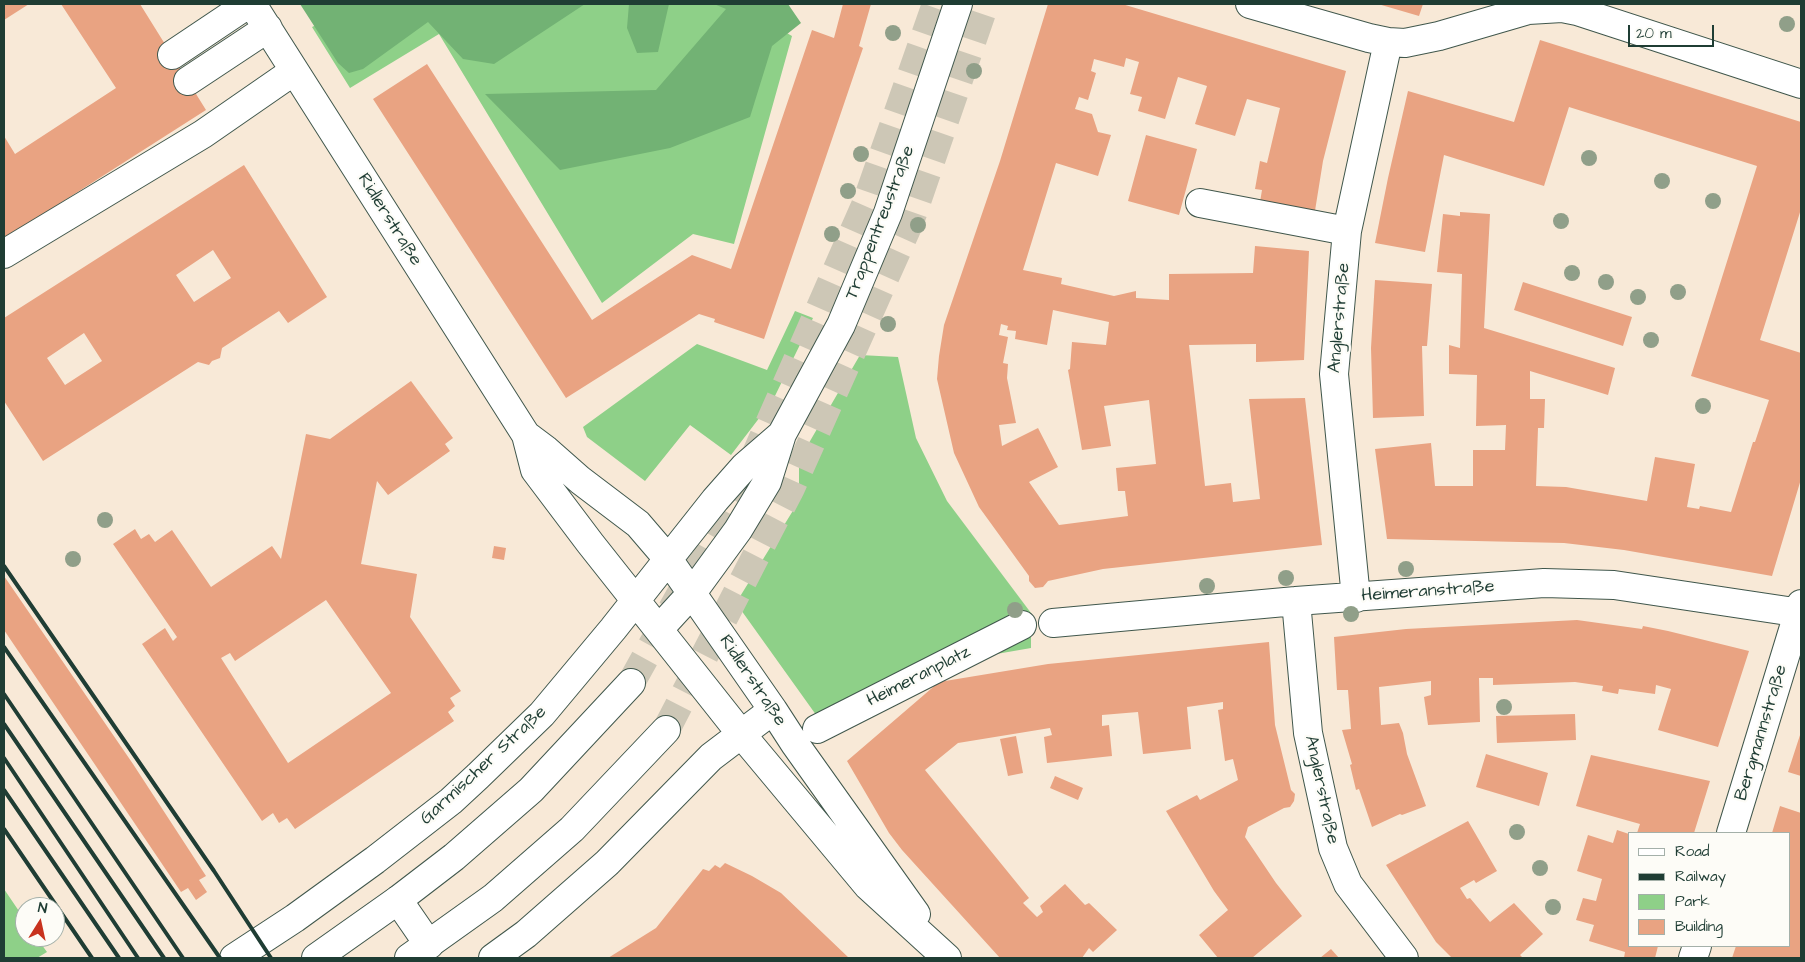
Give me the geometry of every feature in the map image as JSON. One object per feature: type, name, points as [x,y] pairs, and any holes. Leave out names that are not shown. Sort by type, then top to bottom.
[{"type":"main road","points":[[172,56],[248,4]]},
{"type":"main road","name":"Ridlerstraße","points":[[252,4],[526,435],[535,470],[742,735],[868,886],[946,958]]},
{"type":"main road","name":"Trappentreustraße","points":[[659,629],[692,593],[738,530],[767,482],[782,434],[841,325],[888,213],[958,4]]},
{"type":"main road","points":[[1250,4],[1368,38],[1404,43],[1418,41],[1484,13],[1562,8],[1577,11],[1801,84]]},
{"type":"main road","points":[[188,81],[268,28]]},
{"type":"main road","name":"Anglerstraße","points":[[1356,598],[1334,374],[1347,232],[1388,42]]},
{"type":"main road","points":[[4,254],[24,234],[203,134],[294,71]]},
{"type":"main road","points":[[1200,202],[1347,232]]},
{"type":"main road","name":"Trappentreustraße","points":[[636,600],[715,500],[745,466],[782,434]]},
{"type":"main road","name":"Ridlerstraße","points":[[526,435],[580,480],[638,524],[668,559],[795,744],[946,958]]},
{"type":"main road","name":"Heimeranstraße","points":[[1053,623],[1296,601],[1544,583],[1614,585],[1800,610]]},
{"type":"main road","name":"Garmischer Straße","points":[[234,958],[376,860],[451,801],[542,714],[636,600]]},
{"type":"main road","name":"Anglerstraße","points":[[1296,601],[1308,733],[1333,848],[1348,884],[1404,958]]},
{"type":"main road","name":"Bergmannstraße","points":[[1731,832],[1800,610]]},
{"type":"main road","name":"Heimeranplatz","points":[[817,729],[1022,625]]},
{"type":"main road","points":[[316,958],[398,900],[454,856],[531,790],[631,683]]},
{"type":"main road","points":[[492,958],[526,934],[607,862],[711,758],[773,710]]},
{"type":"main road","points":[[398,900],[419,952],[493,898],[572,829],[666,730]]},
{"type":"green space","points":[[300,4],[585,4],[494,64],[463,59],[428,22],[363,69],[349,73],[338,63]]},
{"type":"green space","points":[[317,4],[757,4],[755,15],[792,36],[734,244],[693,234],[602,303],[439,34],[350,88],[312,27],[326,20]]},
{"type":"green space","points":[[629,4],[669,4],[658,52],[637,53],[627,28]]},
{"type":"green space","points":[[714,4],[788,4],[801,23],[772,46],[750,117],[670,148],[560,170],[485,94],[656,90],[726,9]]},
{"type":"green space","points":[[795,311],[813,318],[773,400],[731,455],[690,425],[645,481],[587,437],[583,427],[697,344],[767,370]]},
{"type":"green space","points":[[860,355],[898,357],[916,438],[947,501],[1031,613],[1031,648],[916,668],[819,719],[736,603],[802,496],[799,483],[799,460]]},
{"type":"green space","points":[[4,889],[15,905],[15,947],[43,947],[47,952],[37,958],[4,958]]},
{"type":"building","points":[[4,4],[29,4],[4,20]]},
{"type":"building","points":[[61,4],[140,4],[206,110],[4,239],[4,136],[15,154],[116,88]]},
{"type":"building","points":[[843,4],[871,4],[859,46],[863,48],[764,339],[714,322],[715,319],[699,314],[566,398],[373,99],[427,64],[592,320],[692,255],[731,269],[812,30],[834,38]]},
{"type":"building","points":[[1048,4],[1122,4],[1346,71],[1323,161],[1314,217],[1259,208],[1262,190],[1255,189],[1260,161],[1267,163],[1280,108],[1247,99],[1235,136],[1195,124],[1207,86],[1178,77],[1165,119],[1138,111],[1142,97],[1130,94],[1139,62],[1126,58],[1124,67],[1094,59],[1091,71],[1096,73],[1088,100],[1079,97],[1075,109],[1092,114],[1098,132],[1111,135],[1098,176],[1056,163],[1023,270],[1062,278],[1061,284],[1114,296],[1136,291],[1136,298],[1169,300],[1169,274],[1253,273],[1255,246],[1309,251],[1304,360],[1256,362],[1256,344],[1189,345],[1205,486],[1231,483],[1233,502],[1260,499],[1249,399],[1305,398],[1322,545],[1103,569],[1048,581],[1043,587],[1035,588],[1029,581],[1029,576],[979,507],[954,453],[937,379],[944,325],[1000,161]],"holes":[[[1053,310],[1109,322],[1106,345],[1072,342],[1070,369],[1068,370],[1082,450],[1111,446],[1104,406],[1149,400],[1156,464],[1116,468],[1118,491],[1125,491],[1128,516],[1059,525],[1029,482],[1058,467],[1038,428],[1002,446],[999,425],[1016,423],[1007,378],[1008,364],[1003,363],[1008,337],[999,335],[1001,324],[1008,326],[1007,330],[1016,331],[1015,339],[1047,345]]]},
{"type":"building","points":[[1378,4],[1423,4],[1419,16]]},
{"type":"building","points":[[1540,40],[1801,122],[1801,209],[1760,340],[1801,353],[1801,479],[1772,576],[1624,550],[1564,543],[1387,539],[1375,449],[1431,443],[1435,486],[1473,486],[1473,450],[1505,450],[1506,425],[1476,426],[1477,375],[1449,374],[1449,345],[1460,348],[1462,274],[1437,272],[1443,214],[1460,216],[1460,212],[1490,214],[1484,328],[1615,368],[1608,395],[1530,371],[1530,399],[1545,399],[1544,428],[1538,428],[1536,486],[1566,487],[1647,501],[1655,457],[1695,464],[1687,507],[1699,509],[1700,506],[1731,512],[1753,442],[1755,442],[1769,400],[1691,376],[1757,166],[1569,107],[1544,186],[1444,155],[1425,252],[1375,243],[1408,91],[1514,122]]},
{"type":"building","points":[[1146,135],[1197,149],[1179,215],[1128,201]]},
{"type":"building","points":[[244,165],[327,297],[288,323],[279,311],[222,348],[220,358],[212,361],[209,365],[198,362],[43,461],[4,401],[4,318]],"holes":[[[213,250],[231,278],[194,302],[176,275]],[[84,333],[102,361],[65,385],[47,358]]]},
{"type":"building","points":[[1375,280],[1432,284],[1427,346],[1422,346],[1424,416],[1373,418],[1371,348]]},
{"type":"building","points":[[1523,282],[1632,317],[1623,346],[1514,310]]},
{"type":"building","points":[[411,381],[453,438],[445,444],[450,451],[388,495],[377,481],[361,564],[417,574],[410,617],[461,691],[450,698],[455,706],[448,712],[454,721],[295,829],[287,818],[279,823],[273,813],[262,821],[142,644],[165,628],[173,641],[177,637],[113,544],[135,529],[141,539],[149,534],[155,542],[172,530],[211,587],[272,546],[281,559],[306,434],[330,439]],"holes":[[[326,600],[391,693],[288,763],[221,658],[230,653],[235,661]]]},
{"type":"building","points":[[494,546],[506,548],[504,560],[492,558]]},
{"type":"building","points":[[4,576],[133,764],[206,876],[199,880],[207,892],[196,900],[188,888],[181,892],[4,630]]},
{"type":"building","points":[[1577,620],[1642,629],[1643,626],[1749,651],[1718,747],[1658,730],[1671,689],[1656,685],[1655,694],[1619,689],[1618,694],[1602,691],[1603,686],[1575,682],[1493,685],[1493,678],[1479,678],[1480,722],[1428,725],[1424,697],[1431,695],[1431,681],[1379,687],[1381,725],[1399,723],[1407,754],[1426,806],[1402,815],[1400,814],[1372,827],[1359,789],[1356,790],[1350,765],[1352,764],[1342,730],[1351,729],[1348,690],[1337,690],[1334,637],[1406,629]]},
{"type":"building","points":[[1269,642],[1275,725],[1291,790],[1295,794],[1294,801],[1290,807],[1284,808],[1248,827],[1245,837],[1276,883],[1302,916],[1252,958],[1218,958],[1199,935],[1228,910],[1214,891],[1166,811],[1197,795],[1200,800],[1238,780],[1233,759],[1225,761],[1218,710],[1223,709],[1223,702],[1187,707],[1191,749],[1143,754],[1138,712],[1102,715],[1102,726],[1109,725],[1112,756],[1047,763],[1044,737],[1052,735],[1050,728],[958,743],[925,770],[1029,898],[1023,903],[1037,917],[1043,912],[1040,906],[1065,884],[1085,905],[1089,903],[1117,930],[1093,952],[1089,948],[1082,958],[1000,958],[902,850],[889,833],[847,761],[939,682],[1048,664]]},
{"type":"building","points":[[1575,714],[1576,740],[1497,743],[1496,716]]},
{"type":"building","points":[[1801,732],[1801,776],[1788,772]]},
{"type":"building","points":[[1016,736],[1023,773],[1008,776],[1000,739]]},
{"type":"building","points":[[1486,754],[1548,773],[1539,806],[1476,787]]},
{"type":"building","points":[[1591,755],[1710,781],[1694,832],[1637,832],[1640,824],[1576,806]]},
{"type":"building","points":[[1055,776],[1083,788],[1078,800],[1050,788]]},
{"type":"building","points":[[1780,806],[1801,813],[1801,958],[1732,958],[1736,947],[1790,947],[1790,832],[1772,832]]},
{"type":"building","points":[[1468,821],[1497,871],[1476,883],[1474,880],[1460,888],[1467,899],[1470,898],[1490,922],[1514,903],[1543,934],[1520,955],[1523,958],[1452,958],[1436,942],[1386,865]]},
{"type":"building","points":[[1617,830],[1628,834],[1628,947],[1658,947],[1655,958],[1624,958],[1625,952],[1589,941],[1594,925],[1576,920],[1583,898],[1596,901],[1602,879],[1577,871],[1588,835],[1613,843]]},
{"type":"building","points":[[725,863],[781,893],[849,958],[608,958],[656,928],[703,869],[709,871],[715,865],[720,868]]},
{"type":"building","points":[[1331,949],[1339,958],[1320,958]]},
{"type":"tunnel","points":[[631,683],[747,474],[866,203],[936,4]]},
{"type":"tunnel","points":[[666,730],[791,488],[910,222],[985,4]]},
{"type":"railway","points":[[4,566],[214,871],[271,958]]},
{"type":"railway","points":[[4,647],[220,958]]},
{"type":"railway","points":[[4,694],[183,958]]},
{"type":"railway","points":[[4,724],[164,958]]},
{"type":"railway","points":[[4,758],[138,958]]},
{"type":"railway","points":[[4,790],[119,958]]},
{"type":"railway","points":[[4,829],[92,958]]}]
